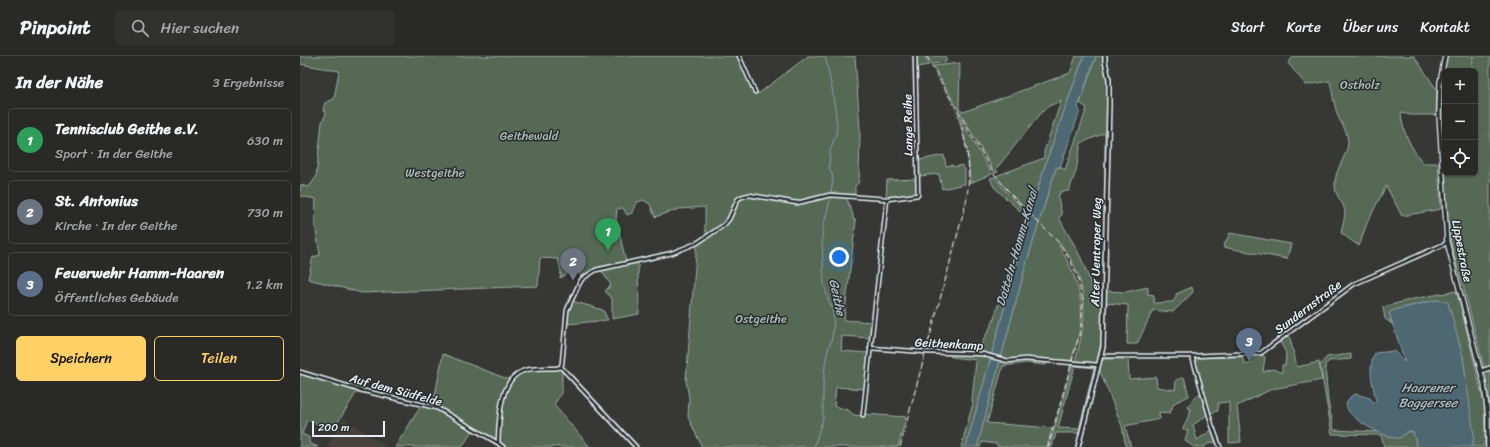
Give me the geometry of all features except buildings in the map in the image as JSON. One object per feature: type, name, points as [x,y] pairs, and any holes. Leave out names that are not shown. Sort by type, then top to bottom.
[{"type":"main road","name":"Lippestraße","points":[[1445,56],[1438,99],[1447,242],[1481,371],[1488,408],[1488,447]]},
{"type":"street","points":[[739,56],[755,92]]},
{"type":"street","name":"Lange Reihe","points":[[887,199],[918,195],[915,56]]},
{"type":"street","name":"Alter Uentroper Weg","points":[[1078,447],[1103,341],[1109,105],[1109,78],[1105,56]]},
{"type":"street","points":[[561,367],[566,310],[579,284],[594,271],[684,249],[698,243],[718,230],[729,219],[738,199],[745,195],[797,203],[830,195],[887,199],[863,415]]},
{"type":"street","name":"Sundernstraße","points":[[1100,356],[1192,356],[1261,353],[1354,284],[1447,242]]},
{"type":"street","name":"Geithenkamp","points":[[870,348],[988,355],[1011,361],[1025,359],[1098,364]]},
{"type":"street","points":[[1192,356],[1220,447]]},
{"type":"street","points":[[498,443],[502,397],[514,377],[524,370],[561,367]]},
{"type":"street","points":[[561,367],[636,447]]},
{"type":"street","points":[[1481,371],[1490,368]]},
{"type":"street","name":"Auf dem Südfelde","points":[[300,372],[360,390],[437,408],[503,447]]},
{"type":"shaded area","points":[[924,56],[927,56],[995,173],[992,174],[959,118],[965,137],[968,157],[970,183],[967,184],[966,157],[959,124],[953,108]]},
{"type":"shaded area","points":[[996,176],[1009,192],[1028,211],[1027,213],[1007,193],[994,177]]},
{"type":"shaded area","points":[[969,186],[967,203],[954,256],[927,352],[924,352],[961,217],[967,187]]},
{"type":"shaded area","points":[[1060,243],[1078,275],[1084,298],[1085,311],[1083,330],[1075,361],[1071,361],[1081,324],[1081,301],[1073,274],[1059,247]]},
{"type":"shaded area","points":[[923,354],[926,354],[901,447],[898,447]]},
{"type":"shaded area","points":[[1071,362],[1073,363],[1055,427],[1049,447],[1047,447]]},
{"type":"shaded area","points":[[344,419],[387,447],[326,447]]},
{"type":"green space","name":"Westgeithe","points":[[300,56],[741,56],[758,94],[808,56],[855,56],[860,129],[859,182],[855,186],[855,196],[832,193],[832,197],[846,197],[853,215],[853,219],[856,220],[844,320],[872,322],[870,338],[842,336],[841,351],[869,353],[865,389],[836,387],[834,406],[848,410],[854,415],[864,416],[864,414],[906,417],[898,447],[702,447],[688,417],[689,398],[686,381],[697,241],[707,235],[705,230],[705,207],[679,209],[655,217],[650,204],[643,200],[636,203],[632,213],[627,215],[623,208],[617,209],[616,219],[626,262],[595,268],[581,276],[573,271],[560,278],[561,271],[558,259],[540,258],[538,286],[362,293],[308,279],[313,257],[320,255],[315,224],[316,199],[300,196],[300,185],[309,187],[316,177],[322,122],[326,114],[323,109],[325,103],[334,99],[339,71],[300,64]]},
{"type":"green space","points":[[916,56],[924,56],[929,65],[917,67]]},
{"type":"green space","points":[[927,56],[946,56],[946,62],[932,64]]},
{"type":"green space","points":[[1076,56],[1084,56],[1047,159],[1032,208],[966,447],[961,447],[973,403],[972,400],[976,360],[952,357],[950,356],[950,352],[978,350],[993,322],[1022,224],[1026,218],[994,187],[990,178],[994,177],[1007,193],[1027,213],[1028,211],[1009,192],[996,176],[1044,158],[1044,152],[1061,101],[1049,106],[1042,112],[996,169],[998,172],[995,173],[933,66],[960,63],[959,109],[963,112],[1070,73]]},
{"type":"green space","points":[[1096,56],[1104,56],[1108,80],[1105,188],[1105,133],[1081,143],[1076,171],[1069,191],[1060,192],[1058,198],[1062,215],[1059,217],[1082,261],[1088,275],[1093,294],[1103,295],[1101,341],[1097,363],[1075,361],[1082,329],[1084,300],[1077,272],[1070,257],[1060,243],[1059,247],[1077,284],[1082,314],[1077,342],[1071,361],[1047,360],[1046,365],[1026,363],[1003,366],[987,423],[1052,428],[1047,447],[998,447],[997,444],[982,442],[980,447],[977,447],[1027,261],[1056,168],[1060,167],[1065,170],[1087,108],[1080,103]]},
{"type":"green space","name":"Ostholz","points":[[1294,56],[1414,56],[1437,90],[1436,115],[1411,115],[1401,113],[1403,127],[1408,139],[1423,163],[1438,163],[1441,209],[1402,216],[1386,186],[1367,223],[1359,246],[1341,233],[1345,212],[1337,195],[1335,183],[1337,173],[1346,153],[1348,143],[1347,135],[1337,114],[1330,81],[1306,85],[1288,63]]},
{"type":"green space","points":[[1444,56],[1490,56],[1490,411],[1487,379],[1463,285],[1452,249],[1445,204],[1444,176],[1478,176],[1478,68],[1443,68]]},
{"type":"green space","points":[[1442,74],[1442,135],[1441,83]]},
{"type":"green space","points":[[958,115],[992,174],[970,183],[967,149]]},
{"type":"green space","points":[[944,155],[946,166],[952,165],[955,167],[962,165],[965,170],[965,184],[942,189],[939,174],[919,176],[919,160]]},
{"type":"green space","points":[[917,179],[917,191],[914,195],[886,198],[887,180]]},
{"type":"green space","points":[[1230,233],[1291,244],[1287,259],[1223,247]]},
{"type":"green space","points":[[638,263],[639,314],[612,319],[612,299],[605,291],[611,285],[601,270]]},
{"type":"green space","points":[[1148,287],[1148,294],[1154,295],[1154,303],[1172,302],[1176,298],[1176,294],[1192,287],[1193,292],[1173,312],[1153,310],[1137,344],[1127,344],[1128,305],[1106,303],[1106,291],[1125,292]]},
{"type":"green space","points":[[1456,291],[1484,403],[1484,447],[1470,447],[1473,444],[1463,357],[1456,333],[1436,300],[1394,310],[1390,320],[1392,324],[1385,319],[1383,307],[1413,299]]},
{"type":"green space","points":[[572,301],[603,310],[608,320],[567,324],[568,308]]},
{"type":"green space","points":[[1289,334],[1297,367],[1319,362],[1322,380],[1272,389],[1237,406],[1241,442],[1229,443],[1229,402],[1218,403],[1218,411],[1210,413],[1194,358],[1242,357],[1245,364],[1251,364],[1251,357],[1262,355],[1265,357],[1263,372],[1273,369],[1282,373],[1282,365],[1285,365],[1286,353],[1280,342]]},
{"type":"green space","points":[[443,354],[510,380],[501,397],[497,427],[497,443],[473,430],[462,447],[395,447],[423,403],[433,405]]},
{"type":"green space","points":[[1351,354],[1351,359],[1329,361],[1325,365],[1328,401],[1334,430],[1380,432],[1390,437],[1400,438],[1406,433],[1413,432],[1417,447],[1384,447],[1381,435],[1332,434],[1320,365],[1327,357]]},
{"type":"green space","points":[[1103,359],[1128,359],[1129,379],[1156,377],[1157,387],[1175,390],[1176,380],[1184,377],[1189,396],[1174,403],[1170,413],[1159,412],[1160,419],[1125,426],[1131,447],[1126,447],[1122,426],[1099,369]]},
{"type":"green space","points":[[1073,363],[1096,366],[1079,433],[1056,433],[1052,447],[1049,447]],"holes":[[[1075,366],[1094,368],[1079,429],[1058,428]]]},
{"type":"green space","points":[[529,370],[562,370],[562,391],[554,405],[590,447],[505,447],[500,442],[503,402],[509,387],[516,376]]},
{"type":"green space","points":[[300,373],[358,390],[333,430],[307,420],[302,434],[309,437],[309,443],[318,447],[300,447]]},
{"type":"green space","points":[[1200,393],[1207,415],[1193,425],[1197,440],[1212,430],[1216,442],[1207,444],[1205,447],[1194,447],[1185,441],[1188,431],[1183,429],[1191,410],[1187,407]]},
{"type":"water","points":[[1084,56],[1096,56],[1078,107],[1080,111],[1060,167],[1056,168],[1027,261],[977,447],[966,447],[1032,208],[1047,159]]},
{"type":"water","name":"Haarener Baggersee","points":[[1436,300],[1448,302],[1463,357],[1474,435],[1473,444],[1470,447],[1417,447],[1413,432],[1408,431],[1400,438],[1382,434],[1367,426],[1351,414],[1346,404],[1350,397],[1356,394],[1370,398],[1373,402],[1376,401],[1371,371],[1371,365],[1375,353],[1394,351],[1405,362],[1389,313],[1394,310]]},
{"type":"waterway","name":"Geithe","points":[[825,56],[832,88],[837,124],[836,134],[830,151],[829,167],[833,178],[831,193]]},
{"type":"waterway","points":[[1472,68],[1473,56]]},
{"type":"waterway","name":"Geithe","points":[[814,447],[823,418],[825,365],[832,338],[834,320],[832,307],[824,284],[822,241],[823,227],[831,197]]},
{"type":"railway","points":[[926,56],[994,174],[1013,197],[1059,243],[1070,260],[1078,278],[1083,303],[1081,329],[1048,447]]},
{"type":"railway","points":[[900,447],[968,193],[969,173],[967,153],[960,123]]},
{"type":"place","name":"Tennisclub Geithe e.V.","points":[[608,251]]},
{"type":"place","name":"St. Antonius","points":[[573,281]]},
{"type":"place","name":"Feuerwehr Hamm-Haaren","points":[[1249,361]]},
{"type":"park label","name":"Geithewald","points":[[529,136]]},
{"type":"park label","name":"Ostgeithe","points":[[761,319]]},
{"type":"water label","name":"Datteln-Hamm-Kanal","points":[[1016,247]]}]
